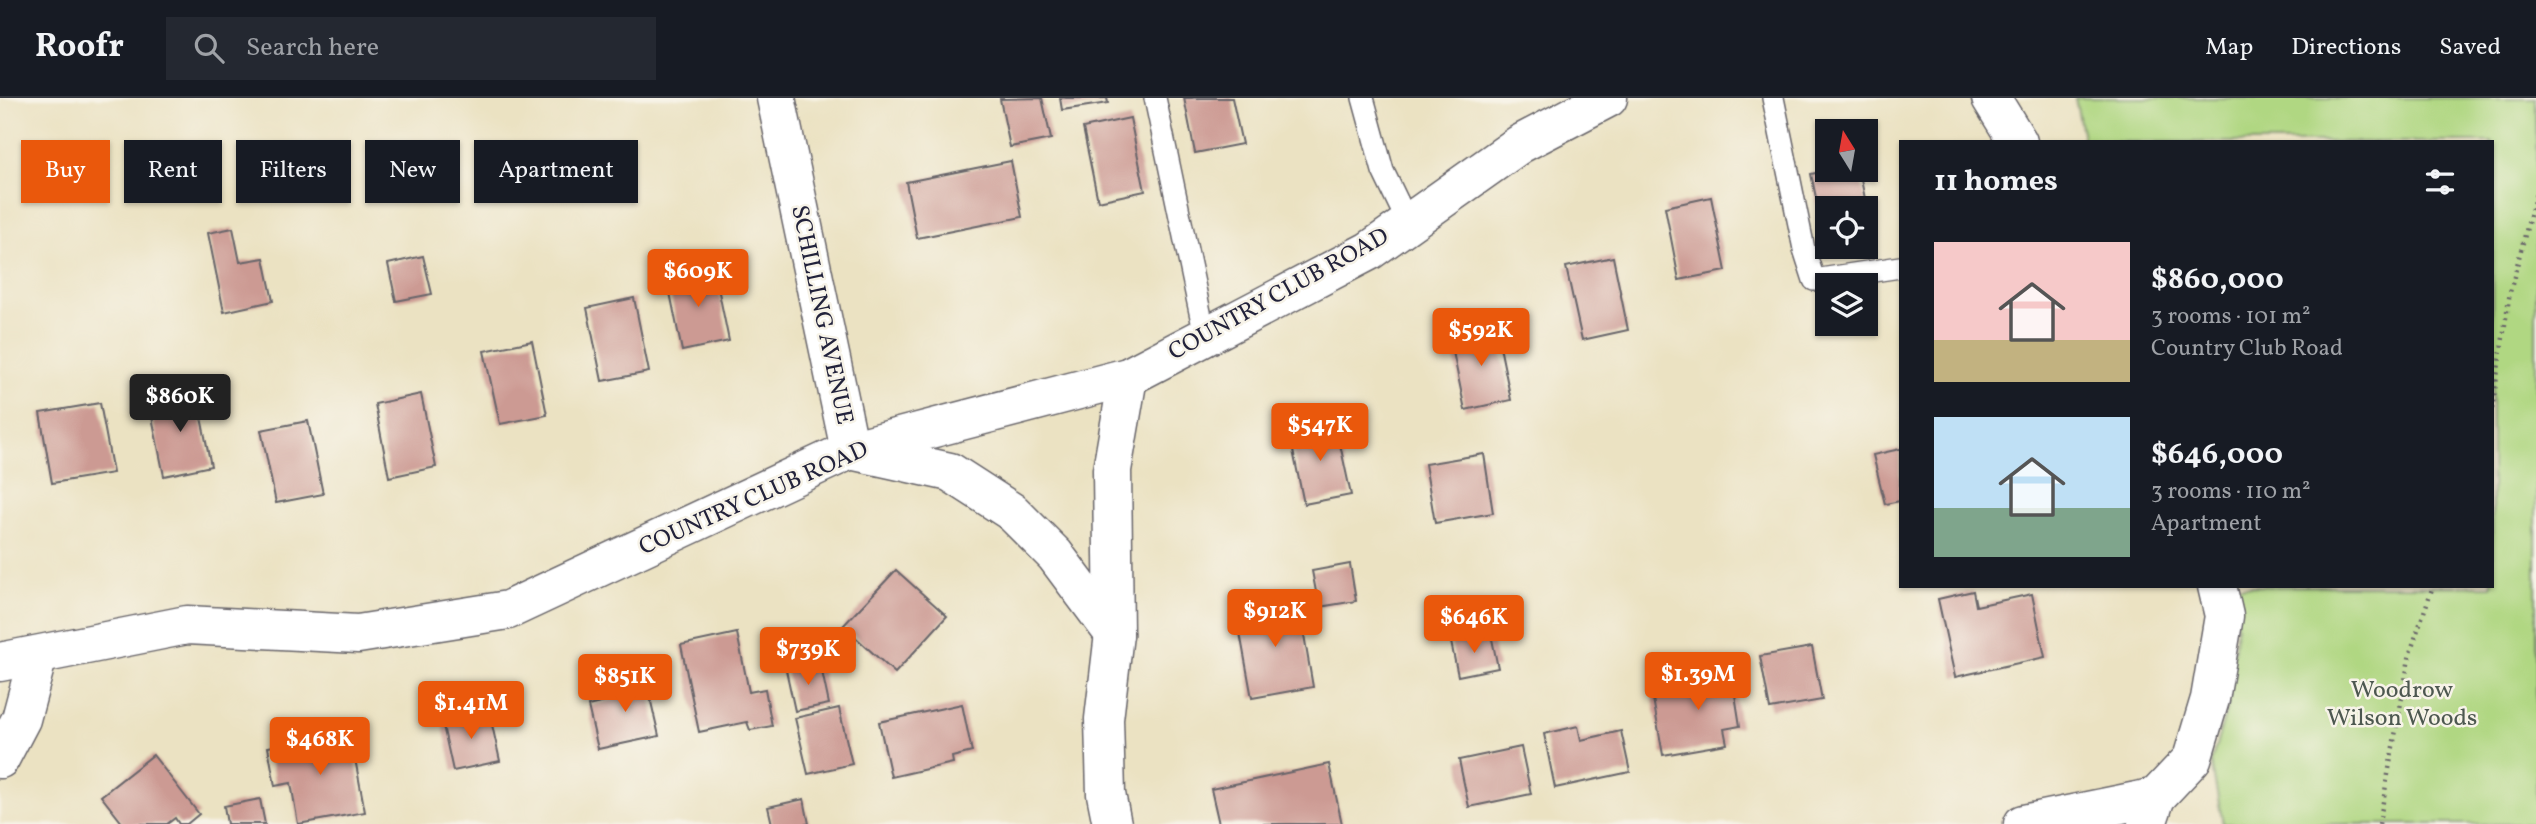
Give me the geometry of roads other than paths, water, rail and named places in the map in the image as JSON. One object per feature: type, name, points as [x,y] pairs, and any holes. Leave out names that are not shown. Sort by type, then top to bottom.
[{"type":"street","name":"SCHILLING AVENUE","points":[[776,98],[850,450],[950,472],[1012,512],[1055,555],[1114,634]]},
{"type":"street","name":"COUNTRY CLUB ROAD","points":[[0,662],[187,625],[358,634],[508,610],[850,450],[1128,376],[1369,251],[1520,144],[1608,98]]},
{"type":"street","points":[[1991,98],[2017,140]]},
{"type":"street","points":[[1112,824],[1106,794],[1104,719],[1114,634],[1112,470],[1128,376]]},
{"type":"street","points":[[2023,824],[2151,811],[2192,759],[2210,699],[2224,616],[2217,588]]},
{"type":"street","points":[[0,759],[21,719],[38,655]]},
{"type":"lane","points":[[1155,98],[1205,336]]},
{"type":"lane","points":[[1363,98],[1382,171],[1408,223]]},
{"type":"lane","points":[[1773,98],[1804,249],[1814,280],[1899,267]]},
{"type":"park label","name":"Woodrow Wilson Woods","points":[[2402,705]]}]
